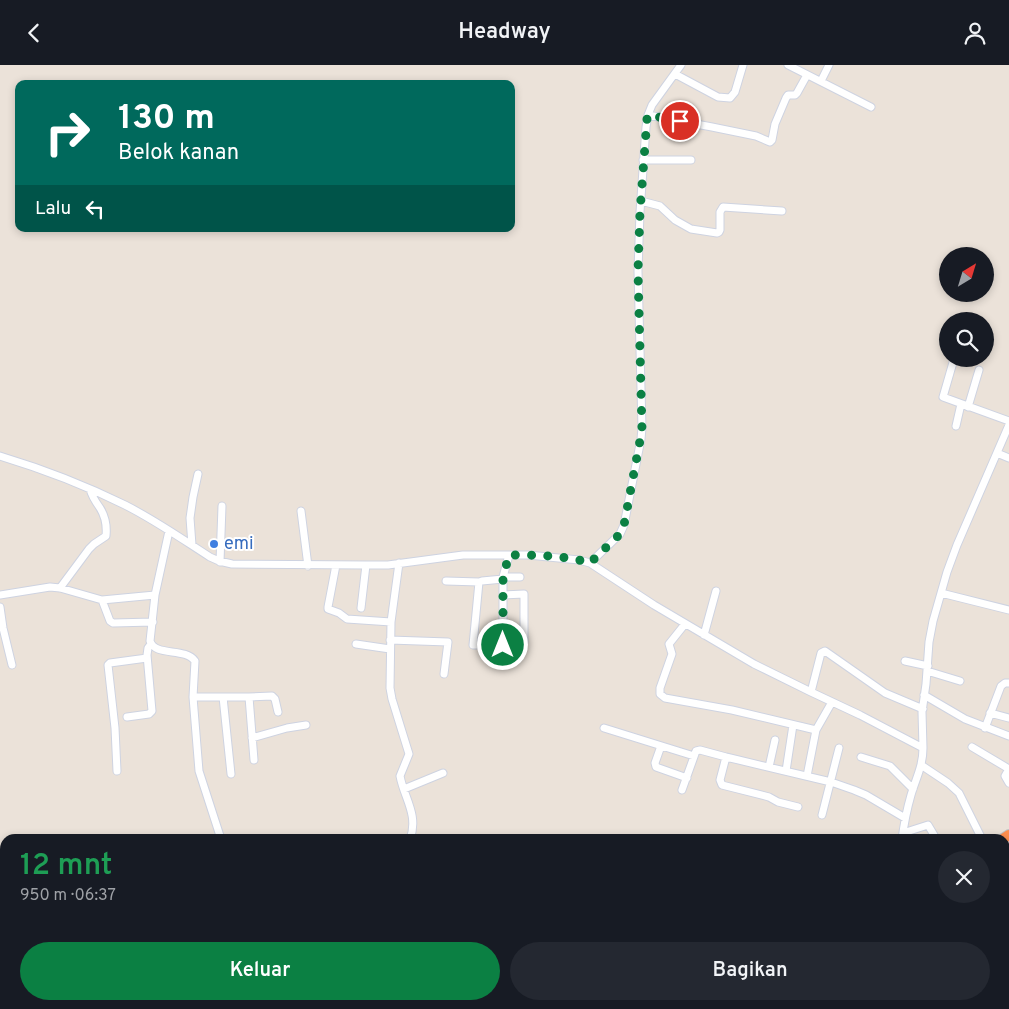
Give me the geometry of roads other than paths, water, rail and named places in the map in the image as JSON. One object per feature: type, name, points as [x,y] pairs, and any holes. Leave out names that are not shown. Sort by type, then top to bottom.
[{"type":"street","points":[[590,563],[620,534],[624,525],[641,432],[638,271],[646,127],[652,105],[682,65]]},
{"type":"street","points":[[675,74],[718,97],[730,98],[735,93],[743,65]]},
{"type":"street","points":[[788,65],[871,107]]},
{"type":"street","points":[[821,81],[829,65]]},
{"type":"street","points":[[648,115],[756,136],[770,142],[786,98],[788,95],[797,93],[807,75]]},
{"type":"street","points":[[644,160],[691,160]]},
{"type":"street","points":[[641,201],[658,204],[674,220],[690,229],[716,233],[720,230],[720,212],[723,207],[782,211]]},
{"type":"street","points":[[902,834],[905,818],[923,759],[923,709],[929,642],[941,593],[957,545],[1009,423],[943,397],[952,367]]},
{"type":"street","points":[[956,426],[979,370]]},
{"type":"street","points":[[997,453],[1009,459]]},
{"type":"street","points":[[0,456],[48,471],[125,505],[153,520],[220,562],[232,564],[388,565],[464,555],[528,555],[559,557],[590,563],[685,624],[754,663],[923,748]]},
{"type":"street","points":[[192,545],[190,518],[198,474]]},
{"type":"street","points":[[60,588],[89,549],[106,536],[104,515],[92,499],[90,489]]},
{"type":"street","points":[[220,562],[222,506]]},
{"type":"street","points":[[301,511],[308,565]]},
{"type":"street","points":[[127,717],[149,714],[152,711],[147,651],[151,644],[150,637],[155,595],[169,531]]},
{"type":"street","points":[[503,645],[503,578],[509,555]]},
{"type":"street","points":[[399,563],[391,622],[390,693],[409,754],[400,776],[411,809],[412,834]]},
{"type":"street","points":[[336,565],[328,609],[347,619],[391,622]]},
{"type":"street","points":[[361,608],[366,565]]},
{"type":"street","points":[[446,581],[479,582],[520,577]]},
{"type":"street","points":[[479,582],[473,645],[521,645],[524,643],[524,594],[503,595]]},
{"type":"street","points":[[0,595],[50,587],[102,600],[155,595]]},
{"type":"street","points":[[704,635],[716,591]]},
{"type":"street","points":[[941,593],[1009,611]]},
{"type":"street","points":[[102,600],[112,623],[153,622]]},
{"type":"street","points":[[0,607],[12,665]]},
{"type":"street","points":[[685,624],[669,644],[672,654],[660,688],[662,696],[816,730]]},
{"type":"street","points":[[390,640],[448,642],[444,674]]},
{"type":"street","points":[[356,643],[390,649]]},
{"type":"street","points":[[151,644],[157,649],[188,655],[194,658],[196,663],[193,697],[199,771],[219,834]]},
{"type":"street","points":[[810,692],[821,653],[825,651],[885,693],[923,709]]},
{"type":"street","points":[[117,771],[115,728],[108,665],[110,663],[147,657]]},
{"type":"street","points":[[905,661],[960,681]]},
{"type":"street","points":[[985,727],[1001,686],[1009,683]]},
{"type":"street","points":[[924,695],[965,719],[1009,736]]},
{"type":"street","points":[[193,697],[272,697],[278,713]]},
{"type":"street","points":[[223,697],[231,774]]},
{"type":"street","points":[[249,697],[254,760]]},
{"type":"street","points":[[807,776],[816,730],[832,702]]},
{"type":"street","points":[[990,713],[1009,718]]},
{"type":"street","points":[[252,738],[287,728],[306,725]]},
{"type":"street","points":[[786,771],[793,725]]},
{"type":"street","points":[[604,728],[694,756]]},
{"type":"street","points":[[769,767],[775,740]]},
{"type":"street","points":[[661,746],[655,763],[656,767],[687,778]]},
{"type":"street","points":[[972,747],[1009,769],[1005,776],[1009,783]]},
{"type":"street","points":[[822,815],[839,748]]},
{"type":"street","points":[[682,790],[694,756],[697,750],[700,750],[831,782],[861,792],[905,818]]},
{"type":"street","points":[[726,757],[720,780],[722,785],[769,797],[778,802],[798,807]]},
{"type":"street","points":[[861,757],[890,766],[913,789]]},
{"type":"street","points":[[921,765],[948,783],[959,793],[980,834]]},
{"type":"street","points":[[404,789],[442,773]]},
{"type":"street","points":[[907,834],[928,825],[933,834]]},
{"type":"place","name":"emi","points":[[214,544]]}]
